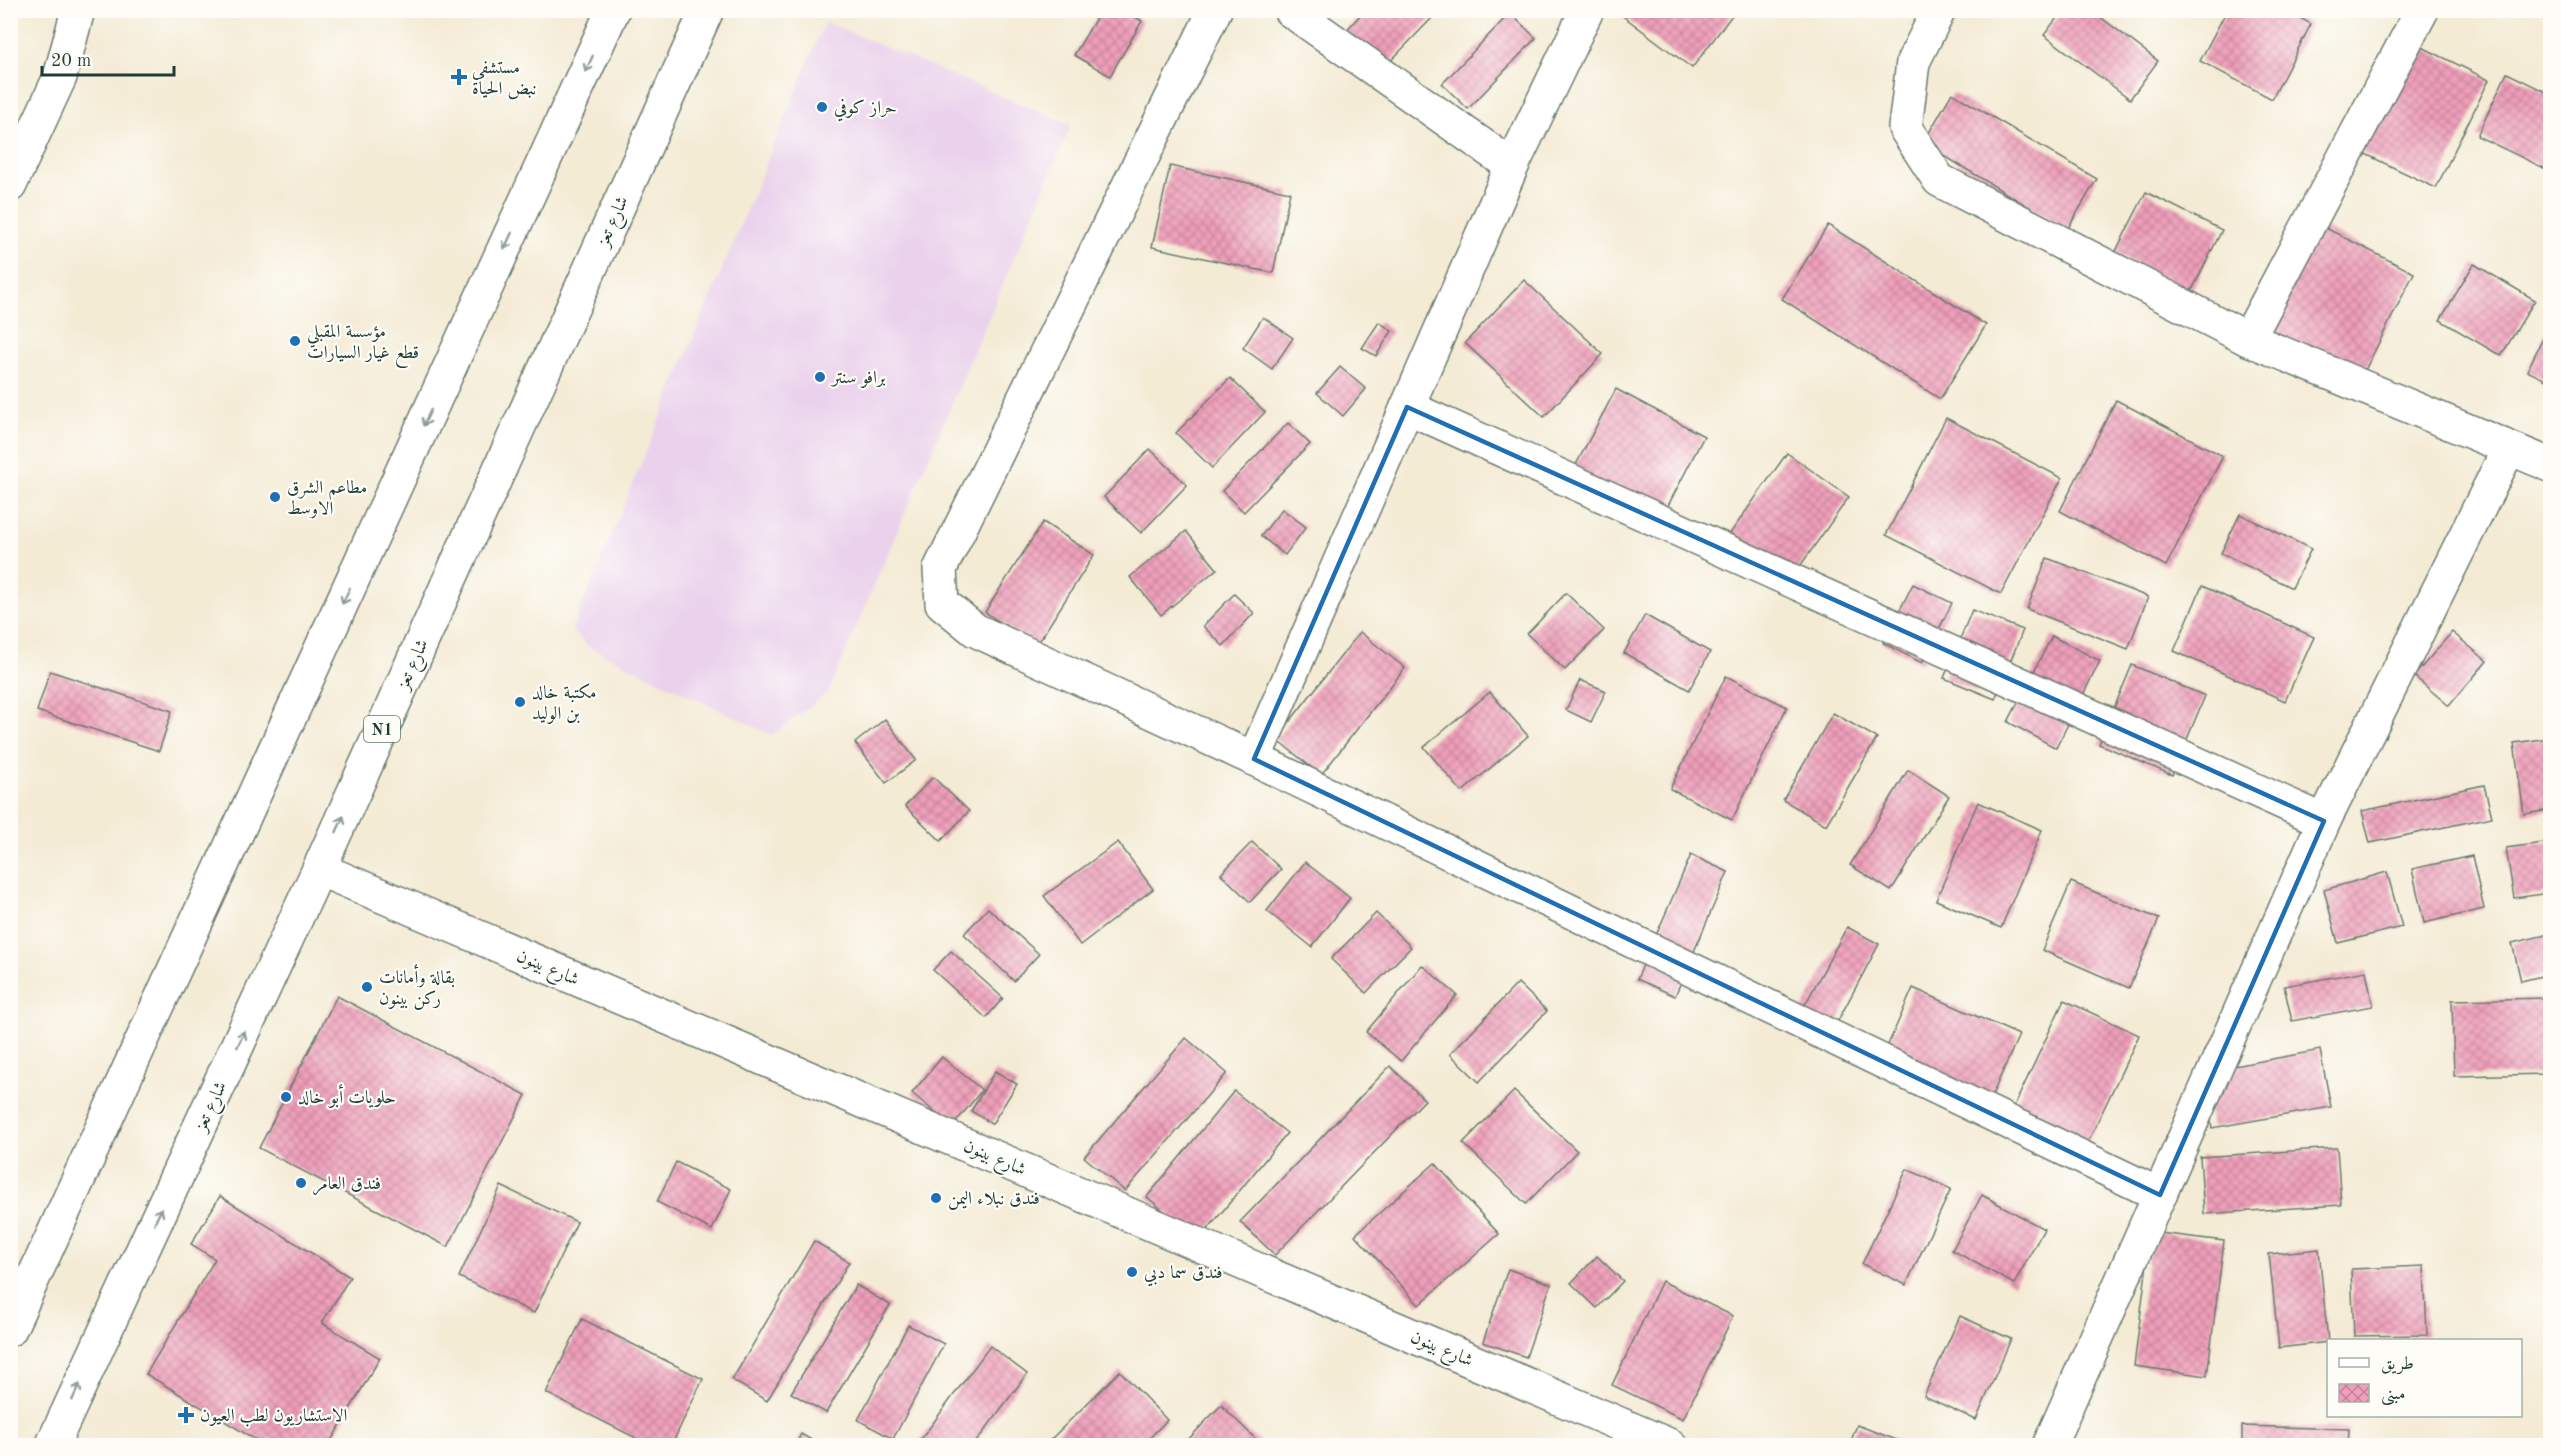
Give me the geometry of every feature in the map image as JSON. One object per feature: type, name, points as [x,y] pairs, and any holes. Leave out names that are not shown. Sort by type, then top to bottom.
[{"type":"main road","points":[[10,184],[60,77],[78,10]]},
{"type":"main road","points":[[10,1329],[614,10]]},
{"type":"main road","name":"شارع تعز","points":[[52,1446],[319,869],[706,10]]},
{"type":"main road","points":[[1215,10],[940,568],[942,603],[975,630],[1254,759],[2160,1195]]},
{"type":"main road","points":[[1290,10],[1512,165]]},
{"type":"main road","points":[[1254,759],[1512,165],[1587,10]]},
{"type":"main road","points":[[1939,10],[1913,62],[1905,128],[1939,180],[2248,339],[2550,465]]},
{"type":"main road","points":[[2248,339],[2422,10]]},
{"type":"main road","points":[[1407,406],[2324,821]]},
{"type":"main road","points":[[2049,1446],[2324,821],[2509,448]]},
{"type":"main road","name":"شارع بينون","points":[[319,869],[1671,1446]]},
{"type":"highlighted area","points":[[1407,407],[2324,821],[2160,1195],[1254,759]]},
{"type":"shaded area","name":"برافو سنتر","points":[[825,22],[1071,125],[828,693],[772,735],[589,647],[572,630]]},
{"type":"building","points":[[1101,10],[1124,10],[1142,21],[1110,76],[1074,55]]},
{"type":"building","points":[[1365,10],[1426,10],[1433,17],[1379,73],[1341,36]]},
{"type":"building","points":[[1615,10],[1736,10],[1692,68]]},
{"type":"building","points":[[2063,10],[2091,10],[2158,61],[2130,99],[2044,35]]},
{"type":"building","points":[[2227,10],[2286,10],[2311,24],[2272,99],[2200,61]]},
{"type":"building","points":[[1510,13],[1536,38],[1468,109],[1442,84]]},
{"type":"building","points":[[2412,42],[2489,80],[2436,188],[2359,151]]},
{"type":"building","points":[[2507,73],[2550,94],[2550,171],[2477,136]]},
{"type":"building","points":[[1952,93],[2097,179],[2067,230],[1923,143]]},
{"type":"building","points":[[1170,166],[1290,192],[1273,273],[1152,247]]},
{"type":"building","points":[[2146,192],[2222,230],[2191,292],[2115,253]]},
{"type":"building","points":[[2308,219],[2414,273],[2357,386],[2251,334]]},
{"type":"building","points":[[1828,225],[1986,325],[1940,399],[1782,299]]},
{"type":"building","points":[[2474,264],[2535,300],[2501,356],[2440,320]]},
{"type":"building","points":[[1524,280],[1603,354],[1544,417],[1465,343]]},
{"type":"building","points":[[1263,317],[1293,338],[1272,369],[1243,348]]},
{"type":"building","points":[[1379,322],[1392,331],[1376,356],[1362,348]]},
{"type":"building","points":[[2550,324],[2550,382],[2527,371]]},
{"type":"building","points":[[1340,367],[1366,389],[1343,416],[1317,393]]},
{"type":"building","points":[[1230,378],[1265,412],[1212,468],[1176,433]]},
{"type":"building","points":[[1616,389],[1704,436],[1658,525],[1569,478]]},
{"type":"building","points":[[2116,400],[2223,456],[2166,566],[2060,511]]},
{"type":"building","points":[[1946,418],[2062,478],[2001,594],[1886,535]]},
{"type":"building","points":[[1288,423],[1310,444],[1244,512],[1222,491]]},
{"type":"building","points":[[1150,449],[1187,485],[1141,533],[1104,497]]},
{"type":"building","points":[[1787,453],[1849,497],[1786,586],[1724,542]]},
{"type":"building","points":[[1282,509],[1306,527],[1285,555],[1261,536]]},
{"type":"building","points":[[2240,514],[2311,549],[2292,588],[2221,553]]},
{"type":"building","points":[[1043,522],[1094,555],[1036,646],[985,612]]},
{"type":"building","points":[[1186,531],[1217,569],[1161,615],[1130,577]]},
{"type":"building","points":[[2047,558],[2148,597],[2128,649],[2027,609]]},
{"type":"building","points":[[1913,584],[1952,603],[1922,663],[1883,643]]},
{"type":"building","points":[[2202,586],[2314,637],[2285,701],[2174,651]]},
{"type":"building","points":[[1566,593],[1604,630],[1565,670],[1527,634]]},
{"type":"building","points":[[1234,594],[1254,613],[1223,646],[1203,626]]},
{"type":"building","points":[[1972,610],[2023,630],[1995,699],[1944,678]]},
{"type":"building","points":[[1645,615],[1710,652],[1689,690],[1624,653]]},
{"type":"building","points":[[1360,632],[1405,668],[1321,775],[1276,739]]},
{"type":"building","points":[[2452,632],[2487,661],[2449,706],[2414,676]]},
{"type":"building","points":[[2052,636],[2100,661],[2056,748],[2008,722]]},
{"type":"building","points":[[2132,665],[2205,696],[2172,775],[2099,744]]},
{"type":"building","points":[[50,671],[172,711],[159,751],[37,711]]},
{"type":"building","points":[[1726,676],[1787,707],[1732,820],[1670,789]]},
{"type":"building","points":[[1580,680],[1606,691],[1591,722],[1566,710]]},
{"type":"building","points":[[1490,692],[1528,736],[1462,792],[1424,747]]},
{"type":"building","points":[[1833,713],[1877,738],[1826,825],[1783,800]]},
{"type":"building","points":[[885,719],[916,760],[886,783],[855,743]]},
{"type":"building","points":[[2550,738],[2550,810],[2524,814],[2514,743]]},
{"type":"building","points":[[1908,770],[1949,796],[1891,891],[1850,865]]},
{"type":"building","points":[[933,777],[969,811],[941,841],[905,806]]},
{"type":"building","points":[[2484,785],[2492,817],[2370,843],[2362,811]]},
{"type":"building","points":[[1978,802],[2042,830],[2001,928],[1936,900]]},
{"type":"building","points":[[1118,842],[1153,889],[1080,945],[1044,896]]},
{"type":"building","points":[[1252,842],[1281,869],[1250,902],[1221,874]]},
{"type":"building","points":[[2550,842],[2550,893],[2514,898],[2506,848]]},
{"type":"building","points":[[1691,855],[1728,872],[1675,996],[1637,979]]},
{"type":"building","points":[[2472,856],[2484,909],[2424,923],[2412,869]]},
{"type":"building","points":[[1305,862],[1350,898],[1312,947],[1267,911]]},
{"type":"building","points":[[2387,872],[2402,927],[2338,943],[2324,890]]},
{"type":"building","points":[[2071,882],[2159,919],[2129,988],[2042,950]]},
{"type":"building","points":[[988,908],[1039,954],[1014,981],[964,934]]},
{"type":"building","points":[[1376,913],[1411,947],[1366,993],[1331,959]]},
{"type":"building","points":[[1847,927],[1879,944],[1826,1043],[1794,1025]]},
{"type":"building","points":[[2550,934],[2550,974],[2521,981],[2512,943]]},
{"type":"building","points":[[951,951],[1003,998],[986,1018],[933,970]]},
{"type":"building","points":[[1422,965],[1457,995],[1401,1061],[1366,1032]]},
{"type":"building","points":[[2366,971],[2373,1006],[2292,1021],[2284,986]]},
{"type":"building","points":[[1518,983],[1547,1011],[1479,1082],[1450,1054]]},
{"type":"building","points":[[1913,988],[2019,1035],[1986,1109],[1880,1063]]},
{"type":"building","points":[[337,996],[526,1095],[448,1247],[259,1148]]},
{"type":"building","points":[[2550,998],[2550,1074],[2454,1076],[2452,1000]]},
{"type":"building","points":[[2064,1000],[2139,1035],[2085,1148],[2011,1113]]},
{"type":"building","points":[[1186,1038],[1227,1073],[1125,1191],[1084,1157]]},
{"type":"building","points":[[2320,1050],[2331,1107],[2212,1128],[2202,1072]]},
{"type":"building","points":[[942,1057],[982,1090],[952,1127],[912,1093]]},
{"type":"building","points":[[1390,1066],[1425,1100],[1275,1255],[1240,1222]]},
{"type":"building","points":[[995,1071],[1017,1084],[992,1124],[971,1111]]},
{"type":"building","points":[[1234,1091],[1287,1133],[1199,1240],[1147,1197]]},
{"type":"building","points":[[1514,1091],[1577,1151],[1526,1204],[1463,1143]]},
{"type":"building","points":[[2337,1148],[2341,1205],[2204,1214],[2200,1157]]},
{"type":"building","points":[[676,1162],[731,1189],[712,1230],[657,1202]]},
{"type":"building","points":[[1435,1163],[1499,1234],[1419,1305],[1355,1235]]},
{"type":"building","points":[[1907,1169],[1951,1189],[1906,1285],[1862,1264]]},
{"type":"building","points":[[501,1186],[577,1222],[534,1313],[459,1277]]},
{"type":"building","points":[[1982,1195],[2044,1229],[2014,1284],[1952,1250]]},
{"type":"building","points":[[220,1196],[350,1277],[322,1323],[380,1358],[328,1446],[266,1446],[146,1374],[215,1259],[191,1244]]},
{"type":"building","points":[[2151,1232],[2224,1241],[2207,1376],[2134,1366]]},
{"type":"building","points":[[814,1241],[849,1262],[767,1401],[732,1380]]},
{"type":"building","points":[[2319,1249],[2327,1342],[2279,1348],[2269,1254]]},
{"type":"building","points":[[1597,1256],[1623,1281],[1597,1308],[1571,1283]]},
{"type":"building","points":[[2424,1266],[2427,1335],[2354,1336],[2351,1269]]},
{"type":"building","points":[[1508,1269],[1551,1284],[1526,1357],[1483,1342]]},
{"type":"building","points":[[1662,1281],[1733,1316],[1683,1419],[1612,1385]]},
{"type":"building","points":[[856,1285],[890,1305],[826,1413],[791,1393]]},
{"type":"building","points":[[1960,1316],[2011,1339],[1976,1420],[1924,1396]]},
{"type":"building","points":[[582,1319],[703,1379],[671,1446],[652,1446],[546,1393]]},
{"type":"building","points":[[908,1325],[944,1344],[893,1439],[858,1420]]},
{"type":"building","points":[[990,1346],[1027,1374],[973,1446],[916,1446]]},
{"type":"building","points":[[1120,1371],[1167,1420],[1142,1446],[1044,1446]]},
{"type":"building","points":[[1221,1405],[1263,1446],[1182,1446]]},
{"type":"building","points":[[1857,1425],[1910,1445],[1910,1446],[1849,1446]]},
{"type":"building","points":[[2242,1426],[2349,1429],[2348,1446],[2242,1446]]},
{"type":"building","points":[[801,1434],[822,1446],[795,1446]]},
{"type":"place","name":"مستشفى نبض الحياة","points":[[459,77]]},
{"type":"place","name":"حراز كوفي","points":[[822,107]]},
{"type":"place","name":"مؤسسة المقبلي قطع غيار السيارات","points":[[295,341]]},
{"type":"place","name":"برافو سنتر","points":[[820,377]]},
{"type":"place","name":"مطاعم الشرق الاوسط","points":[[275,497]]},
{"type":"place","name":"مكتبة خالد بن الوليد","points":[[520,702]]},
{"type":"place","name":"بقالة وأمانات ركن بينون","points":[[367,987]]},
{"type":"place","name":"حلويات أبو خالد","points":[[286,1097]]},
{"type":"place","name":"فندق العامر","points":[[301,1183]]},
{"type":"place","name":"فندق نبلاء اليمن","points":[[936,1198]]},
{"type":"place","name":"فندق سما دبي","points":[[1132,1272]]},
{"type":"place","name":"الاستشاريون لطب العيون","points":[[186,1415]]}]
